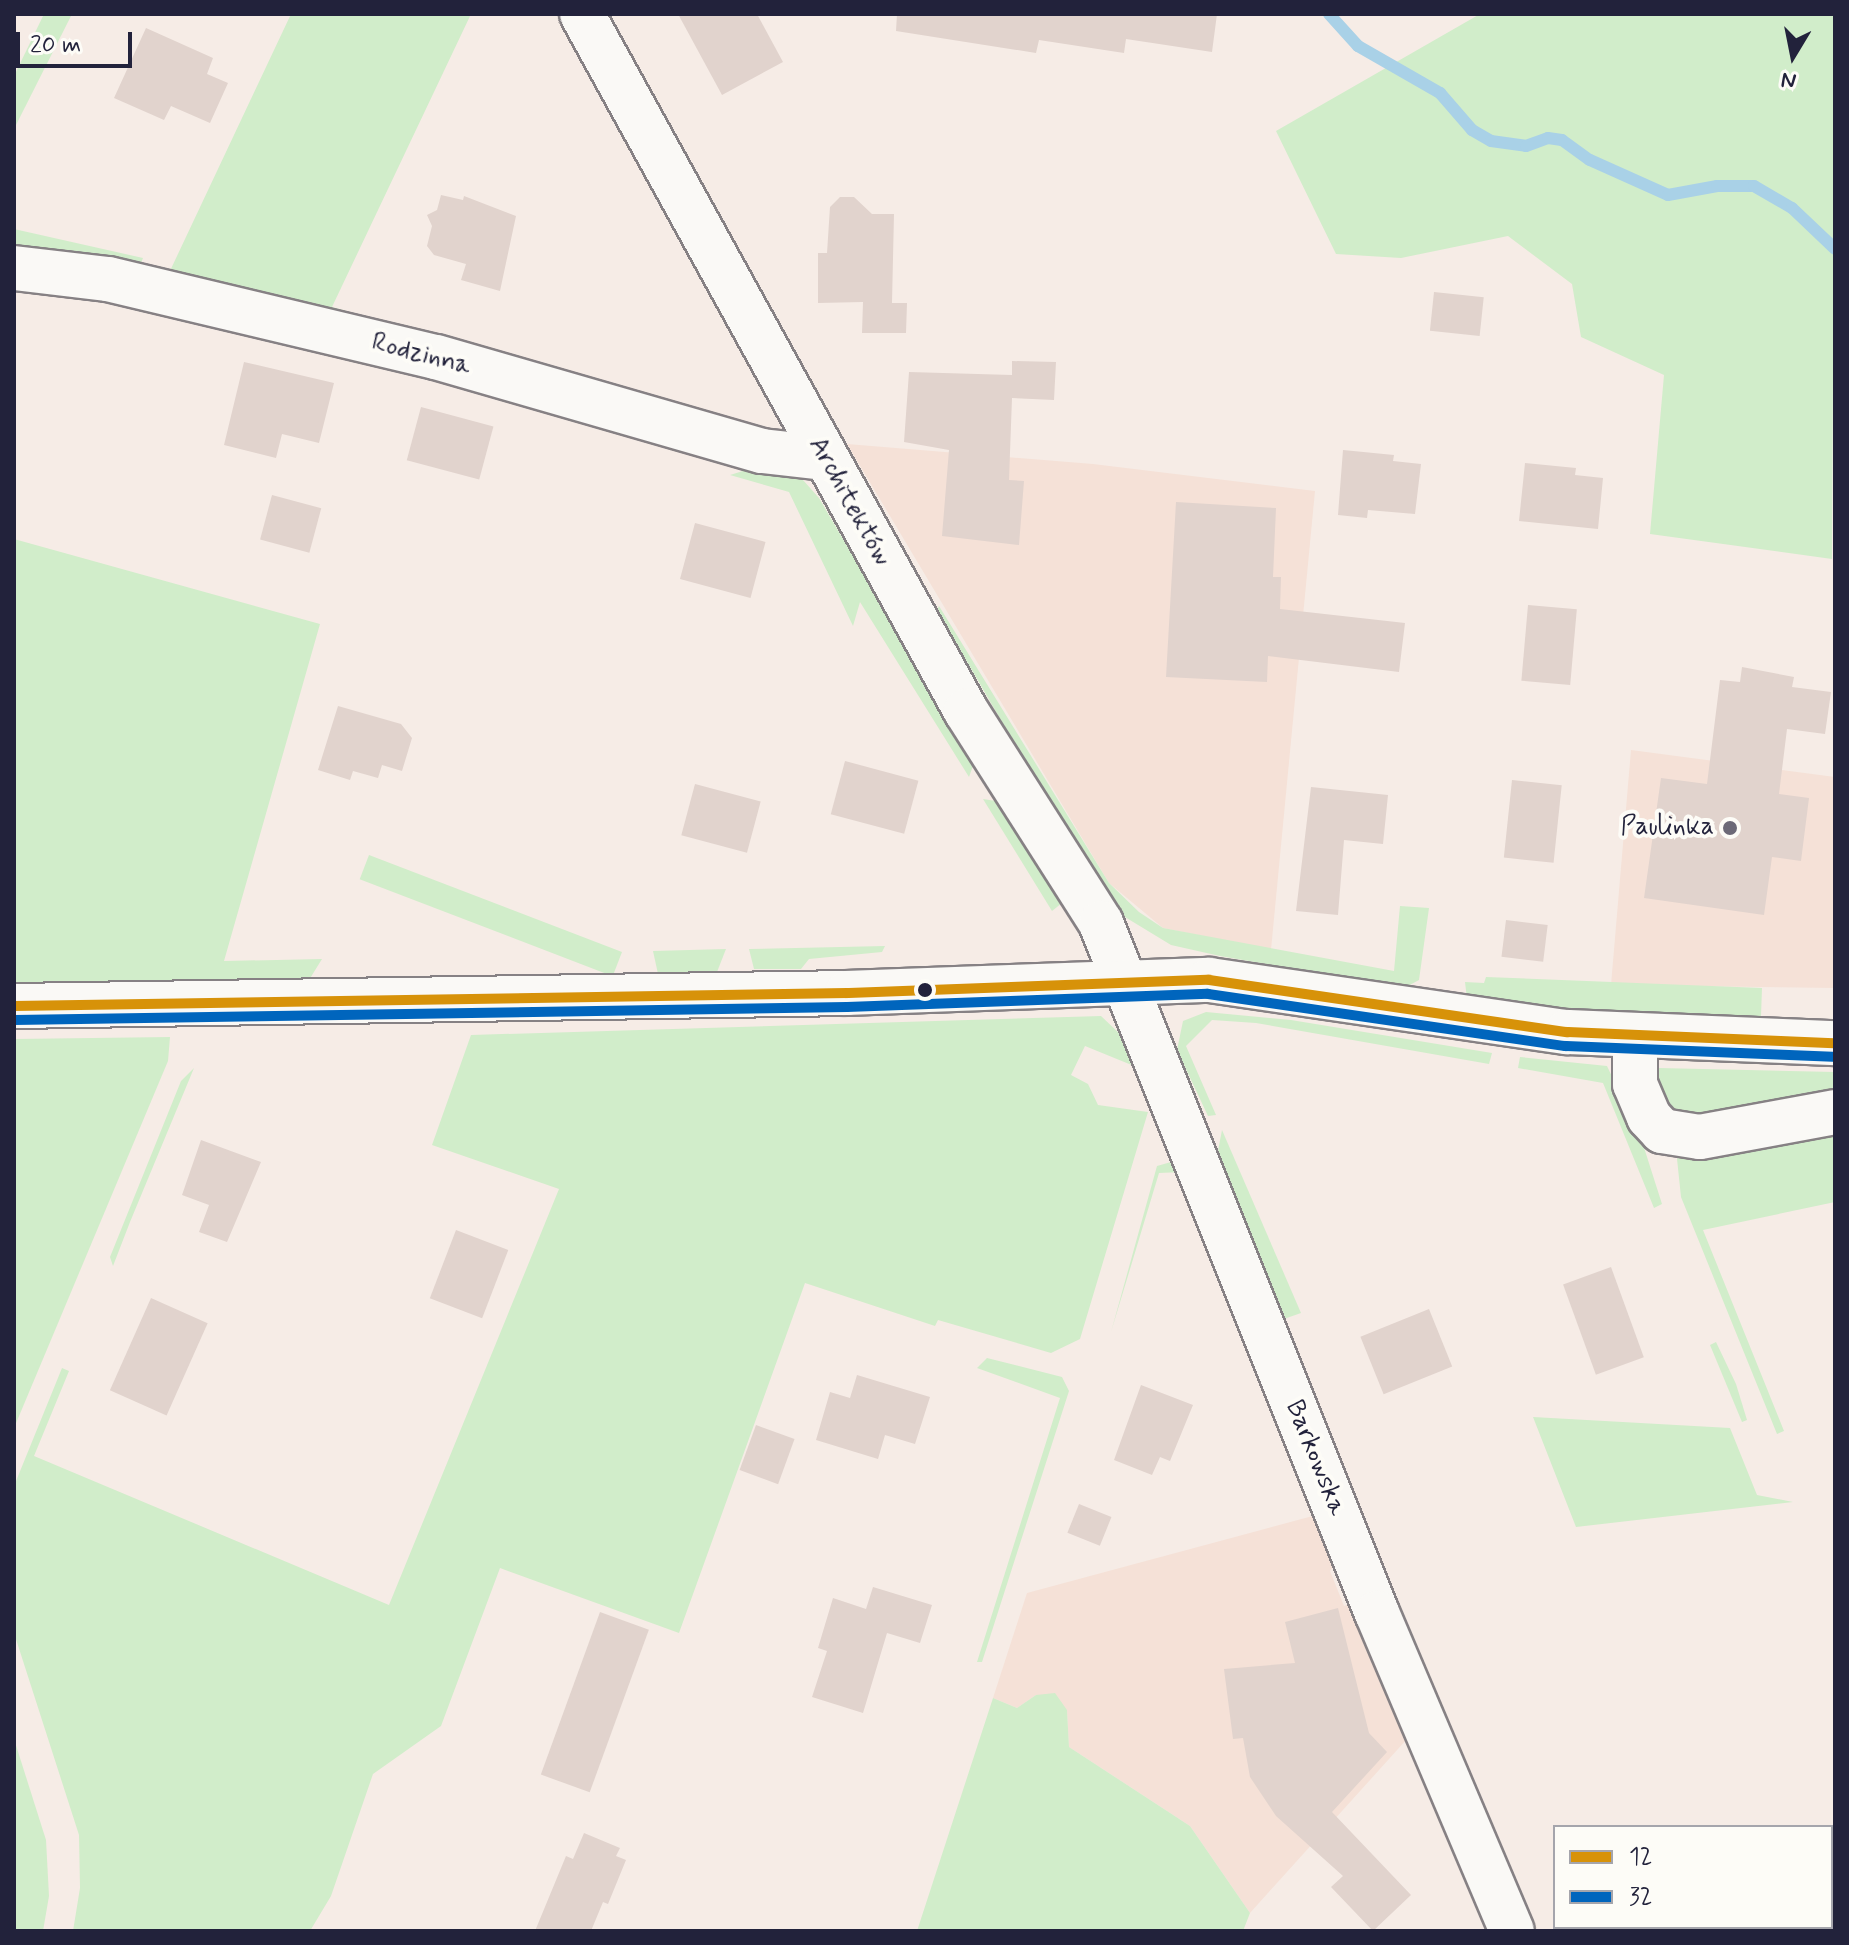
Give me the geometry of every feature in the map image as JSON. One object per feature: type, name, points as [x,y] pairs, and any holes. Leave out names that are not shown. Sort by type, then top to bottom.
[{"type":"street","name":"Architektów","points":[[582,14],[966,711],[1101,923],[1126,983]]},
{"type":"street","name":"Rodzinna","points":[[14,268],[108,279],[436,357],[762,451],[824,458]]},
{"type":"street","name":"Barkowska","points":[[1126,983],[1377,1613],[1512,1931]]},
{"type":"street","points":[[14,1006],[1241,983],[1505,1024],[1635,1038],[1835,1043]]},
{"type":"street","points":[[1635,1038],[1635,1084],[1649,1117],[1662,1131],[1700,1137],[1835,1112]]},
{"type":"shaded area","points":[[847,444],[1093,464],[1315,491],[1271,950],[1163,928],[1109,883]]},
{"type":"shaded area","points":[[1631,750],[1835,777],[1835,988],[1611,985]]},
{"type":"shaded area","points":[[1320,1514],[1338,1560],[1330,1571],[1344,1606],[1357,1601],[1407,1739],[1250,1913],[1190,1826],[1069,1747],[1067,1710],[1036,1695],[1017,1708],[993,1698],[1027,1593]]},
{"type":"green space","points":[[44,14],[72,14],[14,129],[14,76]]},
{"type":"green space","points":[[291,14],[471,14],[332,307],[422,332],[169,273]]},
{"type":"green space","points":[[1480,14],[1835,14],[1832,559],[1650,534],[1664,375],[1581,337],[1572,284],[1508,236],[1401,258],[1336,254],[1276,131]]},
{"type":"green space","points":[[14,229],[143,258],[137,273],[14,252]]},
{"type":"green space","points":[[759,466],[803,480],[819,498],[974,763],[969,777],[860,602],[853,626],[789,492],[730,475]]},
{"type":"green space","points":[[14,539],[320,624],[224,961],[322,959],[309,980],[14,987]]},
{"type":"green space","points":[[939,606],[1109,883],[1139,912],[1163,928],[1394,971],[1400,906],[1429,908],[1419,980],[1404,988],[1220,956],[1171,945],[1120,914],[1096,884],[937,610]]},
{"type":"green space","points":[[983,799],[1002,802],[1067,899],[1052,911]]},
{"type":"green space","points":[[369,855],[622,952],[613,976],[360,879]]},
{"type":"green space","points":[[885,946],[882,952],[809,959],[801,969],[754,969],[749,949]]},
{"type":"green space","points":[[726,949],[717,972],[658,974],[653,951]]},
{"type":"green space","points":[[1486,977],[1762,988],[1761,1016],[1756,1021],[1645,1019],[1467,999],[1465,982],[1484,983]]},
{"type":"green space","points":[[1206,1012],[1291,1020],[1492,1053],[1489,1064],[1256,1023],[1212,1020],[1186,1046],[1216,1115],[1208,1116],[1177,1050],[1183,1021]]},
{"type":"green space","points":[[1101,1016],[1121,1035],[1134,1066],[1085,1046],[1071,1075],[1088,1084],[1098,1105],[1148,1112],[1080,1339],[1051,1353],[938,1320],[935,1326],[805,1283],[679,1633],[500,1568],[441,1726],[373,1774],[331,1896],[310,1931],[73,1931],[80,1888],[79,1835],[14,1633],[14,1486],[62,1368],[69,1371],[34,1456],[389,1605],[559,1189],[432,1145],[471,1035]]},
{"type":"green space","points":[[170,1037],[168,1061],[14,1428],[14,1039]]},
{"type":"green space","points":[[1520,1057],[1607,1066],[1640,1135],[1662,1204],[1654,1208],[1603,1083],[1518,1068]]},
{"type":"green space","points":[[194,1068],[113,1266],[110,1257],[181,1081]]},
{"type":"green space","points":[[1659,1068],[1835,1072],[1835,1099],[1701,1121],[1670,1113],[1654,1076]]},
{"type":"green space","points":[[1835,1127],[1835,1202],[1703,1230],[1784,1431],[1777,1434],[1681,1197],[1677,1159],[1678,1154],[1693,1157]]},
{"type":"green space","points":[[1222,1130],[1301,1313],[1281,1320],[1217,1156]]},
{"type":"green space","points":[[1178,1160],[1182,1172],[1159,1173],[1111,1332],[1157,1166]]},
{"type":"green space","points":[[1716,1342],[1736,1384],[1747,1420],[1742,1422],[1710,1345]]},
{"type":"green space","points":[[987,1358],[1062,1377],[1069,1391],[982,1662],[977,1662],[1060,1398],[977,1368]]},
{"type":"green space","points":[[1533,1417],[1730,1428],[1757,1495],[1793,1502],[1576,1527]]},
{"type":"green space","points":[[1055,1693],[1067,1710],[1069,1747],[1190,1826],[1250,1913],[1243,1931],[917,1931],[993,1698],[1017,1708],[1036,1695]]},
{"type":"green space","points":[[14,1739],[46,1840],[49,1896],[43,1931],[14,1931]]},
{"type":"building","points":[[678,14],[757,14],[783,62],[722,95]]},
{"type":"building","points":[[897,14],[1217,14],[1212,52],[1126,39],[1124,53],[1039,40],[1036,53],[896,31]]},
{"type":"building","points":[[146,28],[213,58],[207,74],[228,83],[210,123],[171,106],[164,120],[114,98]]},
{"type":"building","points":[[441,195],[463,200],[464,196],[516,216],[500,291],[461,280],[466,264],[434,255],[427,246],[432,226],[427,215],[437,210]]},
{"type":"building","points":[[840,197],[854,197],[872,214],[894,214],[892,303],[907,303],[906,333],[862,333],[863,302],[818,303],[818,253],[827,253],[830,207]]},
{"type":"building","points":[[1434,292],[1484,297],[1480,336],[1430,331]]},
{"type":"building","points":[[1012,361],[1056,362],[1054,400],[1012,398],[1009,480],[1024,481],[1019,545],[942,536],[949,450],[904,442],[909,372],[1012,375]]},
{"type":"building","points":[[244,362],[334,383],[319,443],[282,434],[276,458],[224,445]]},
{"type":"building","points":[[421,407],[493,426],[479,480],[407,460]]},
{"type":"building","points":[[1343,450],[1394,455],[1393,461],[1421,464],[1415,514],[1368,510],[1367,518],[1338,515]]},
{"type":"building","points":[[1525,463],[1576,468],[1575,475],[1603,478],[1598,529],[1519,521]]},
{"type":"building","points":[[272,495],[321,508],[309,553],[260,539]]},
{"type":"building","points":[[1176,502],[1276,508],[1273,577],[1281,577],[1280,609],[1405,623],[1399,672],[1268,656],[1267,682],[1166,677]]},
{"type":"building","points":[[695,523],[766,542],[751,598],[680,579]]},
{"type":"building","points":[[1528,605],[1577,609],[1570,685],[1521,681]]},
{"type":"building","name":"Paulinka","points":[[1742,667],[1794,677],[1792,687],[1831,692],[1825,734],[1787,729],[1779,794],[1809,798],[1801,861],[1772,857],[1764,915],[1644,898],[1661,778],[1707,784],[1720,680],[1740,682]]},
{"type":"building","points":[[338,706],[401,724],[412,738],[402,771],[382,765],[378,778],[353,771],[350,780],[318,770]]},
{"type":"building","points":[[845,761],[918,781],[904,834],[831,814]]},
{"type":"building","points":[[1512,780],[1562,785],[1554,863],[1504,858]]},
{"type":"building","points":[[695,784],[761,802],[747,853],[681,835]]},
{"type":"building","points":[[1311,787],[1388,795],[1383,844],[1344,840],[1338,915],[1296,911]]},
{"type":"building","points":[[1506,920],[1548,925],[1543,962],[1501,957]]},
{"type":"building","points":[[201,1140],[261,1162],[227,1242],[199,1232],[209,1205],[182,1195]]},
{"type":"building","points":[[456,1230],[508,1250],[482,1318],[430,1298]]},
{"type":"building","points":[[1611,1267],[1644,1357],[1596,1375],[1563,1284]]},
{"type":"building","points":[[151,1298],[208,1323],[167,1415],[110,1390]]},
{"type":"building","points":[[1429,1309],[1452,1366],[1384,1394],[1360,1337]]},
{"type":"building","points":[[857,1375],[930,1397],[915,1444],[885,1435],[878,1459],[816,1440],[830,1392],[850,1398]]},
{"type":"building","points":[[1141,1385],[1193,1405],[1170,1461],[1160,1457],[1152,1475],[1114,1460]]},
{"type":"building","points":[[756,1425],[795,1439],[778,1484],[740,1470]]},
{"type":"building","points":[[1079,1504],[1111,1517],[1100,1546],[1067,1533]]},
{"type":"building","points":[[873,1587],[932,1605],[920,1643],[887,1633],[863,1713],[812,1697],[827,1651],[818,1648],[833,1598],[866,1609]]},
{"type":"building","points":[[1338,1608],[1369,1733],[1387,1752],[1332,1812],[1411,1895],[1373,1931],[1331,1887],[1343,1876],[1276,1816],[1250,1777],[1243,1738],[1233,1739],[1224,1669],[1295,1663],[1285,1622]]},
{"type":"building","points":[[600,1612],[649,1630],[590,1792],[541,1775]]},
{"type":"building","points":[[584,1833],[620,1848],[616,1856],[626,1860],[608,1904],[603,1902],[591,1931],[535,1931],[566,1856],[573,1859]]},
{"type":"waterway","points":[[1329,14],[1358,46],[1440,93],[1472,130],[1491,141],[1526,146],[1548,138],[1562,140],[1590,160],[1668,195],[1717,186],[1754,186],[1792,208],[1835,249]]},
{"type":"transit line","name":"12","points":[[14,1006],[847,993],[1209,980],[1567,1032],[1835,1043]]},
{"type":"transit line","name":"32","points":[[14,1020],[847,1007],[1208,994],[1565,1046],[1834,1057]]},
{"type":"place","name":"Paulinka","points":[[1730,828]]}]
